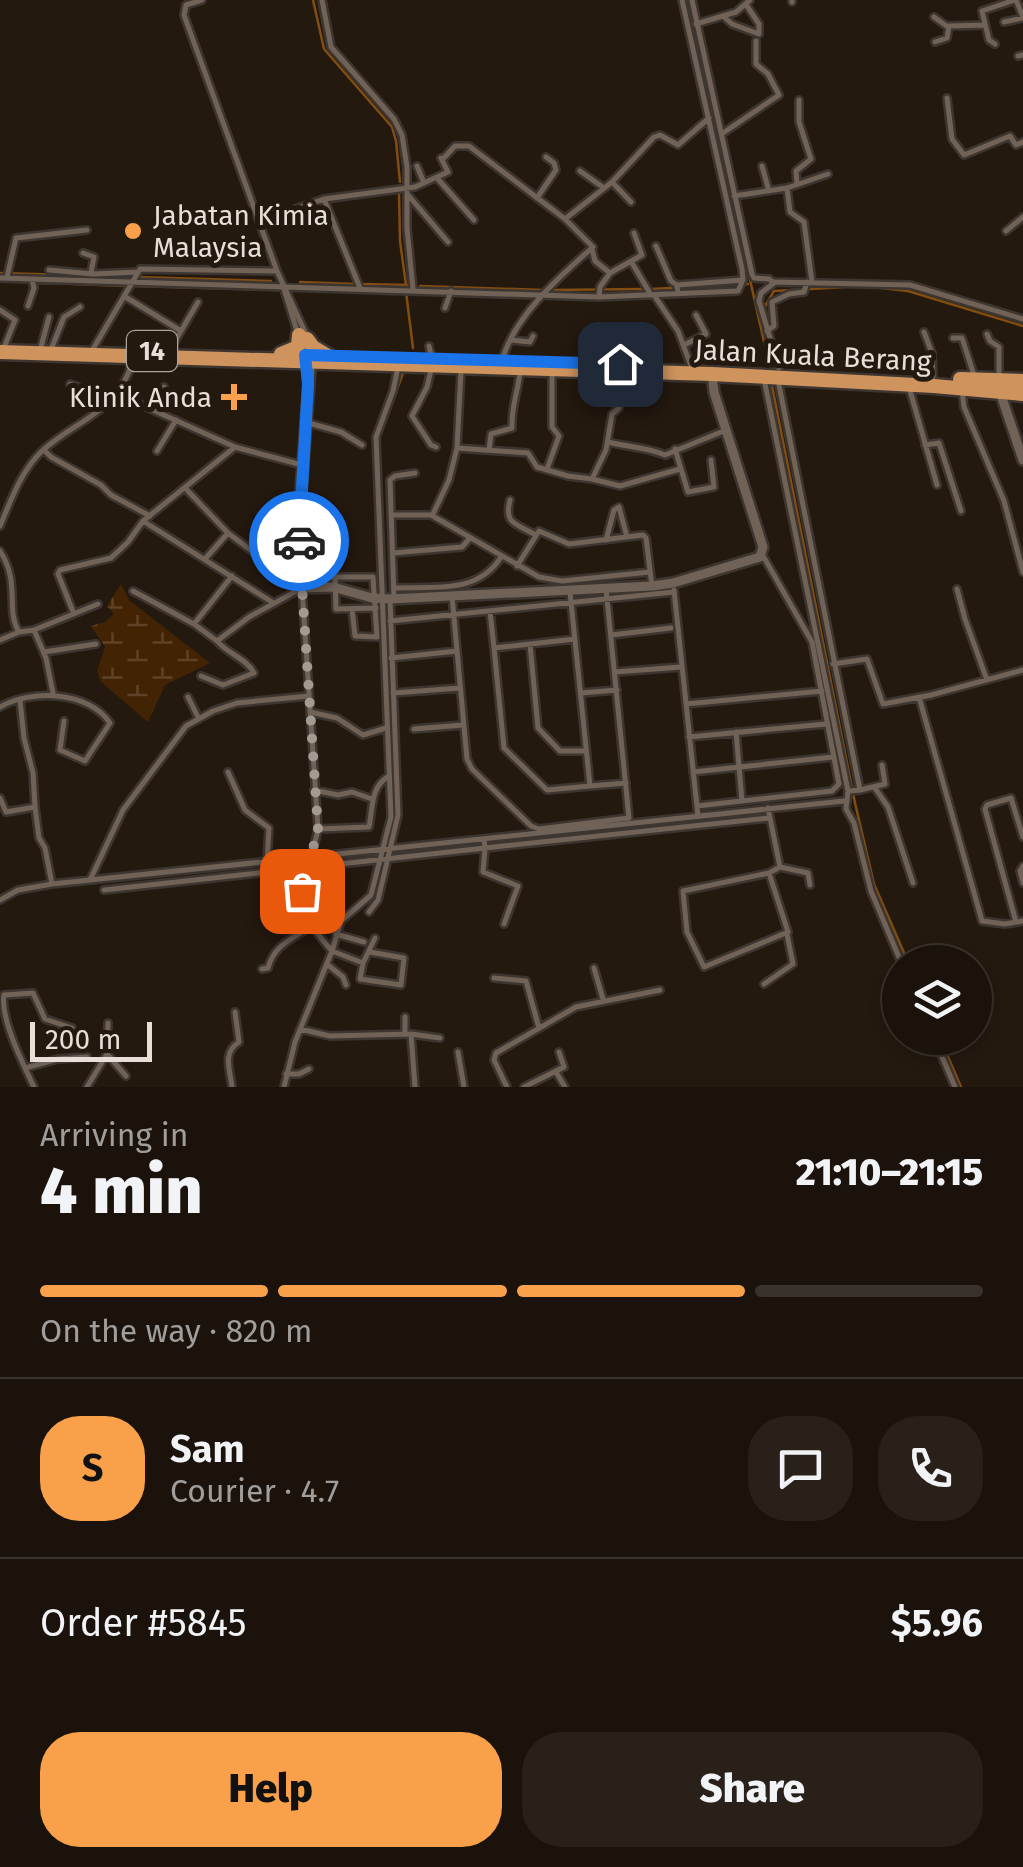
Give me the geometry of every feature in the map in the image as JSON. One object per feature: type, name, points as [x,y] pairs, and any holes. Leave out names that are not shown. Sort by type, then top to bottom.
[{"type":"highway","points":[[303,337],[331,360],[300,369],[283,358],[298,347],[303,337]]},
{"type":"highway","name":"14","points":[[1,350],[46,347],[169,351],[283,358],[309,367]]},
{"type":"highway","name":"14","points":[[1,350],[134,357],[283,358]]},
{"type":"highway","name":"Jalan Kuala Berang","points":[[331,360],[398,366],[430,357],[462,368],[552,370],[691,366],[908,384],[966,382]]},
{"type":"highway","name":"Jalan Kuala Berang","points":[[331,360],[430,357],[712,374],[932,377],[966,382],[1001,394],[1023,383]]},
{"type":"highway","points":[[1001,394],[1011,400],[1023,395]]},
{"type":"street","points":[[202,0],[186,2],[187,23],[303,337],[309,367],[300,554],[318,829],[307,863],[302,905],[310,926],[332,951],[363,963]]},
{"type":"street","points":[[322,0],[331,47],[400,129],[406,156],[413,289]]},
{"type":"street","points":[[682,0],[693,26],[747,269],[754,278],[808,285],[910,284],[1023,320]]},
{"type":"street","points":[[678,290],[735,292],[747,269],[734,196],[718,136],[709,118],[692,0]]},
{"type":"street","points":[[994,44],[984,25],[983,8],[1015,0],[1023,17],[1004,22]]},
{"type":"street","points":[[693,26],[749,3],[759,24],[758,34],[723,16]]},
{"type":"street","points":[[934,17],[948,27],[984,25]]},
{"type":"street","points":[[935,42],[947,38],[948,27]]},
{"type":"street","points":[[718,136],[779,95],[768,74],[756,64],[756,41]]},
{"type":"street","points":[[947,98],[952,140],[964,156],[1010,136],[1016,144],[1023,142]]},
{"type":"street","points":[[798,184],[796,171],[811,159],[799,122],[799,100]]},
{"type":"street","points":[[565,219],[612,182],[654,137],[660,135],[678,145],[709,118]]},
{"type":"street","points":[[260,221],[324,199],[389,188],[407,191],[448,170],[442,159],[455,146],[469,146],[565,219],[593,247],[595,261],[610,274]]},
{"type":"street","points":[[537,198],[556,170],[546,157]]},
{"type":"street","points":[[417,166],[424,183]]},
{"type":"street","points":[[762,166],[770,191]]},
{"type":"street","points":[[580,171],[604,188]]},
{"type":"street","points":[[734,196],[786,188],[828,174]]},
{"type":"street","points":[[436,178],[474,220]]},
{"type":"street","points":[[612,182],[631,202]]},
{"type":"street","points":[[786,188],[790,212],[803,220],[808,285]]},
{"type":"street","points":[[407,191],[448,242]]},
{"type":"street","points":[[324,199],[360,288]]},
{"type":"street","points":[[1006,231],[1023,217]]},
{"type":"street","points":[[86,230],[16,238],[5,276],[32,282],[69,276],[193,278],[284,286],[543,294],[650,293],[742,282]]},
{"type":"street","points":[[599,293],[610,274],[642,254],[634,233]]},
{"type":"street","points":[[656,246],[678,290]]},
{"type":"street","points":[[502,361],[511,340],[543,294],[593,247]]},
{"type":"street","points":[[84,253],[94,258],[92,276]]},
{"type":"street","points":[[632,262],[684,345],[691,366]]},
{"type":"street","points":[[93,349],[142,269],[193,278],[277,271]]},
{"type":"street","points":[[49,270],[69,276]]},
{"type":"street","points":[[92,276],[135,277]]},
{"type":"street","points":[[28,306],[33,296],[32,282]]},
{"type":"street","points":[[696,806],[834,790],[839,784],[826,724],[824,691],[772,373],[769,331],[758,298],[773,288],[774,282]]},
{"type":"street","points":[[769,331],[774,323],[772,302],[808,285]]},
{"type":"street","points":[[445,308],[451,291]]},
{"type":"street","points":[[124,296],[181,331]]},
{"type":"street","points":[[169,351],[198,302]]},
{"type":"street","points":[[46,347],[64,317],[80,307]]},
{"type":"street","points":[[0,310],[15,320],[1,350]]},
{"type":"street","points":[[684,345],[706,333],[696,315]]},
{"type":"street","points":[[46,347],[49,317]]},
{"type":"street","points":[[924,332],[932,353],[932,377]]},
{"type":"street","points":[[987,334],[1000,347],[1001,394],[1023,460]]},
{"type":"street","points":[[511,340],[530,342],[533,336]]},
{"type":"street","points":[[953,338],[962,338],[964,407],[1004,501],[1023,572]]},
{"type":"street","points":[[0,526],[20,480],[44,450],[105,408],[134,357]]},
{"type":"street","points":[[409,430],[427,387],[430,357]]},
{"type":"street","points":[[392,771],[386,728],[385,599],[376,437],[394,391],[398,366]]},
{"type":"street","points":[[432,516],[450,480],[457,448],[462,368]]},
{"type":"street","points":[[490,450],[492,434],[512,428],[511,408],[518,392],[520,369]]},
{"type":"street","points":[[592,479],[608,442],[612,414],[620,404],[623,369]]},
{"type":"street","points":[[547,469],[559,436],[552,427],[552,370]]},
{"type":"street","points":[[772,373],[854,790]]},
{"type":"street","points":[[712,374],[762,554],[810,637],[854,790]]},
{"type":"street","points":[[70,384],[152,408],[235,447],[302,466]]},
{"type":"street","points":[[908,384],[937,484]]},
{"type":"street","points":[[152,408],[164,387]]},
{"type":"street","points":[[412,416],[436,447]]},
{"type":"street","points":[[156,452],[176,420]]},
{"type":"street","points":[[306,422],[337,430],[362,445]]},
{"type":"street","points":[[608,442],[664,455],[726,430]]},
{"type":"street","points":[[925,445],[939,444],[961,511]]},
{"type":"street","points":[[74,614],[58,574],[60,570],[110,558],[146,518],[235,447]]},
{"type":"street","points":[[457,448],[528,453],[537,466],[620,486],[680,470]]},
{"type":"street","points":[[44,450],[272,602]]},
{"type":"street","points":[[675,450],[688,492],[713,488],[712,460]]},
{"type":"street","points":[[352,608],[356,637],[377,636],[392,553],[391,478],[415,473]]},
{"type":"street","points":[[186,489],[228,533],[260,557]]},
{"type":"street","points":[[617,497],[627,538]]},
{"type":"street","points":[[510,500],[507,516],[534,534]]},
{"type":"street","points":[[606,540],[618,506]]},
{"type":"street","points":[[391,515],[432,516],[539,578],[606,594],[673,588],[762,554]]},
{"type":"street","points":[[517,566],[534,534],[543,531],[569,544],[645,537],[652,586]]},
{"type":"street","points":[[204,558],[228,533]]},
{"type":"street","points":[[392,553],[462,547],[470,538]]},
{"type":"street","points":[[0,551],[13,576],[13,623],[19,632]]},
{"type":"street","points":[[300,554],[310,551],[312,576],[385,599],[570,586],[650,572]]},
{"type":"street","points":[[335,583],[336,608],[352,608],[473,583],[488,576],[501,558]]},
{"type":"street","points":[[194,624],[232,576]]},
{"type":"street","points":[[217,641],[272,602],[302,588],[372,576],[385,599],[390,621],[393,693],[392,817],[369,912]]},
{"type":"street","points":[[570,586],[590,786]]},
{"type":"street","points":[[390,621],[571,603],[652,586],[673,588]]},
{"type":"street","points":[[673,588],[698,816]]},
{"type":"street","points":[[958,589],[964,619],[987,680]]},
{"type":"street","points":[[133,591],[194,624],[254,672],[223,686],[201,676]]},
{"type":"street","points":[[452,594],[470,767],[534,828],[844,800],[854,790],[886,783],[882,765]]},
{"type":"street","points":[[104,890],[628,819],[606,594]]},
{"type":"street","points":[[0,640],[98,604]]},
{"type":"street","points":[[490,611],[505,750],[547,790],[626,783]]},
{"type":"street","points":[[610,636],[671,628]]},
{"type":"street","points":[[34,630],[44,652],[54,695]]},
{"type":"street","points":[[494,648],[575,639]]},
{"type":"street","points":[[44,652],[96,644]]},
{"type":"street","points":[[530,644],[540,731],[560,750],[586,751]]},
{"type":"street","points":[[391,658],[457,652]]},
{"type":"street","points":[[832,664],[868,661],[883,704],[1023,670]]},
{"type":"street","points":[[614,672],[682,666]]},
{"type":"street","points":[[393,693],[460,688]]},
{"type":"street","points":[[581,693],[616,690]]},
{"type":"street","points":[[686,704],[824,691]]},
{"type":"street","points":[[0,708],[20,700],[54,695],[79,700],[110,722],[85,761],[60,750],[64,721]]},
{"type":"street","points":[[90,880],[123,810],[179,733],[199,718],[237,704],[309,696]]},
{"type":"street","points":[[188,697],[199,718]]},
{"type":"street","points":[[919,697],[982,921],[1020,922],[985,810],[987,804],[1011,798],[1023,837]]},
{"type":"street","points":[[20,700],[39,838],[45,848],[52,884]]},
{"type":"street","points":[[310,712],[337,718],[363,735],[386,728]]},
{"type":"street","points":[[689,737],[834,723]]},
{"type":"street","points":[[414,729],[463,725]]},
{"type":"street","points":[[736,732],[742,801]]},
{"type":"street","points":[[693,772],[833,756]]},
{"type":"street","points":[[318,829],[366,828],[371,822],[372,799],[382,779],[392,771]]},
{"type":"street","points":[[228,772],[245,810],[269,828],[266,862]]},
{"type":"street","points":[[875,788],[888,807],[913,883]]},
{"type":"street","points":[[314,790],[338,795],[352,792],[372,799]]},
{"type":"street","points":[[0,798],[6,812],[35,806]]},
{"type":"street","points":[[844,800],[854,823],[871,891],[894,945]]},
{"type":"street","points":[[768,808],[780,867]]},
{"type":"street","points":[[0,900],[18,890],[52,884],[266,862],[384,858],[769,818]]},
{"type":"street","points":[[484,839],[483,872],[518,886],[504,924]]},
{"type":"street","points":[[1023,866],[1023,884]]},
{"type":"street","points":[[787,934],[704,967],[688,936],[681,894],[684,890],[769,873],[780,867],[807,872],[810,884]]},
{"type":"street","points":[[176,872],[176,882]]},
{"type":"street","points":[[764,984],[793,964],[769,873]]},
{"type":"street","points":[[152,874],[153,885]]},
{"type":"street","points":[[284,1087],[300,1029],[328,965],[341,921],[372,902]]},
{"type":"street","points":[[262,969],[268,968],[271,956],[283,942],[310,926]]},
{"type":"street","points":[[336,934],[364,942]]},
{"type":"street","points":[[370,952],[404,958],[402,984],[360,980],[363,963],[375,938]]},
{"type":"street","points":[[328,965],[343,977],[346,985]]},
{"type":"street","points":[[594,968],[603,1000]]},
{"type":"street","points":[[494,978],[526,981],[539,1028]]},
{"type":"street","points":[[507,1087],[495,1055],[576,1007],[660,990]]},
{"type":"street","points":[[34,1087],[4,1015],[4,995],[33,994],[45,1019],[72,1028]]},
{"type":"street","points":[[232,1087],[228,1054],[238,1042],[234,1012]]},
{"type":"street","points":[[405,1017],[415,1087]]},
{"type":"street","points":[[87,1087],[107,1054],[108,1023]]},
{"type":"street","points":[[300,1029],[330,1036],[408,1034],[440,1038]]},
{"type":"street","points":[[458,1052],[464,1087]]},
{"type":"street","points":[[524,1087],[564,1066],[559,1052]]},
{"type":"street","points":[[107,1054],[126,1076]]},
{"type":"street","points":[[941,1055],[955,1087]]},
{"type":"street","points":[[25,1068],[58,1059],[87,1057]]},
{"type":"street","points":[[286,1074],[309,1069]]},
{"type":"street","points":[[556,1072],[566,1087]]},
{"type":"green space","points":[[121,584],[129,600],[210,663],[165,685],[148,722],[101,682],[97,671],[105,647],[91,626],[114,614],[107,606]]},
{"type":"waterway","points":[[313,0],[324,49],[392,127],[400,182]]},
{"type":"waterway","points":[[687,0],[771,373]]},
{"type":"waterway","points":[[399,192],[406,285]]},
{"type":"waterway","points":[[0,273],[271,281]]},
{"type":"waterway","points":[[0,281],[125,286]]},
{"type":"waterway","points":[[300,282],[355,284]]},
{"type":"waterway","points":[[361,284],[409,285]]},
{"type":"waterway","points":[[651,289],[748,284]]},
{"type":"waterway","points":[[134,286],[277,290]]},
{"type":"waterway","points":[[420,286],[543,290]]},
{"type":"waterway","points":[[780,363],[764,308],[774,291],[846,287]]},
{"type":"waterway","points":[[853,287],[865,287]]},
{"type":"waterway","points":[[872,287],[908,291],[1023,326]]},
{"type":"waterway","points":[[551,290],[643,289]]},
{"type":"waterway","points":[[406,292],[413,348]]},
{"type":"waterway","points":[[379,439],[403,373]]},
{"type":"waterway","points":[[771,381],[855,803],[874,884],[901,945]]},
{"type":"waterway","points":[[947,1055],[961,1087]]},
{"type":"way so far","points":[[299,541],[318,829],[302,891]]},
{"type":"place","name":"Jabatan Kimia Malaysia","points":[[133,231]]},
{"type":"place","name":"Klinik Anda","points":[[234,397]]},
{"type":"route","points":[[299,541],[308,384],[305,355],[620,364]]}]
